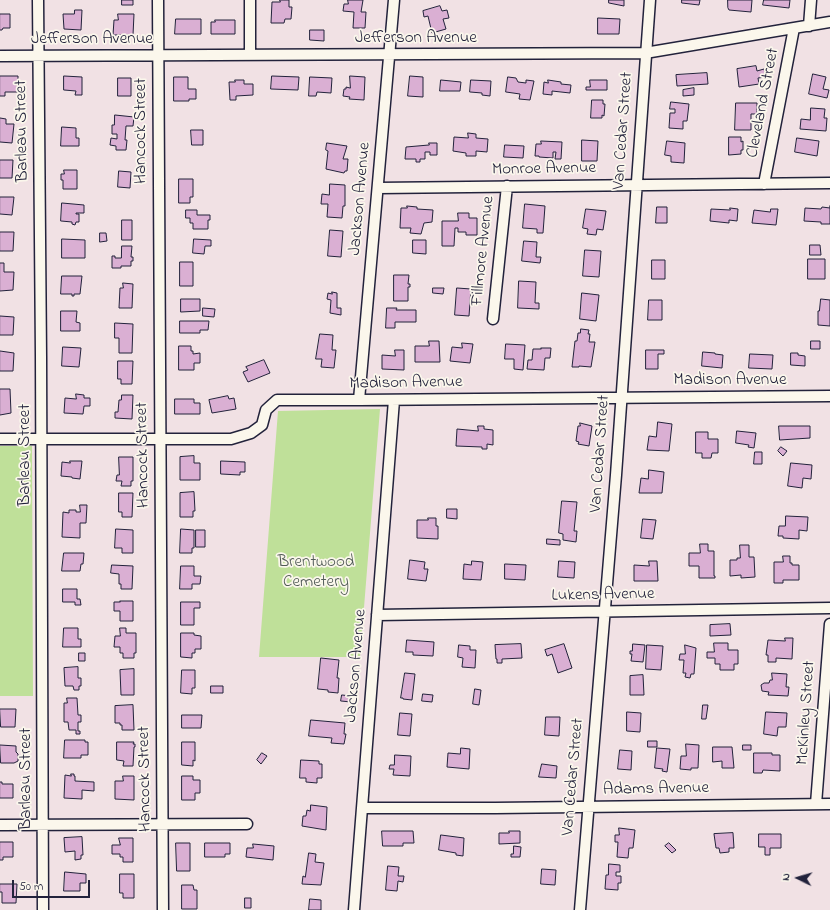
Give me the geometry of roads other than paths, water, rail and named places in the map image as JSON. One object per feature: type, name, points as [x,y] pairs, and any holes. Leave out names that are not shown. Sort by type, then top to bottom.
[{"type":"street","name":"Barleau Street","points":[[38,0],[44,910]]},
{"type":"street","name":"Hancock Street","points":[[158,0],[163,910]]},
{"type":"street","points":[[250,0],[250,55]]},
{"type":"street","name":"Jackson Avenue","points":[[359,400],[394,0]]},
{"type":"street","name":"Van Cedar Street","points":[[580,910],[616,475],[645,53],[650,0]]},
{"type":"street","points":[[809,26],[811,0]]},
{"type":"street","name":"Jefferson Avenue","points":[[0,56],[645,53],[830,22]]},
{"type":"street","name":"Cleveland Street","points":[[764,184],[794,28]]},
{"type":"street","name":"Monroe Avenue","points":[[378,188],[830,183]]},
{"type":"street","name":"Fillmore Avenue","points":[[493,319],[507,186]]},
{"type":"street","name":"Madison Avenue","points":[[0,439],[231,439],[251,433],[262,425],[266,410],[277,400],[830,396]]},
{"type":"street","name":"Jackson Avenue","points":[[354,910],[394,400]]},
{"type":"street","name":"Lukens Avenue","points":[[377,615],[830,608]]},
{"type":"street","name":"McKinley Street","points":[[816,804],[830,624]]},
{"type":"street","name":"Adams Avenue","points":[[362,808],[830,804]]},
{"type":"street","points":[[0,825],[247,824]]},
{"type":"park label","name":"Brentwood Cemetery","points":[[316,573]]}]
